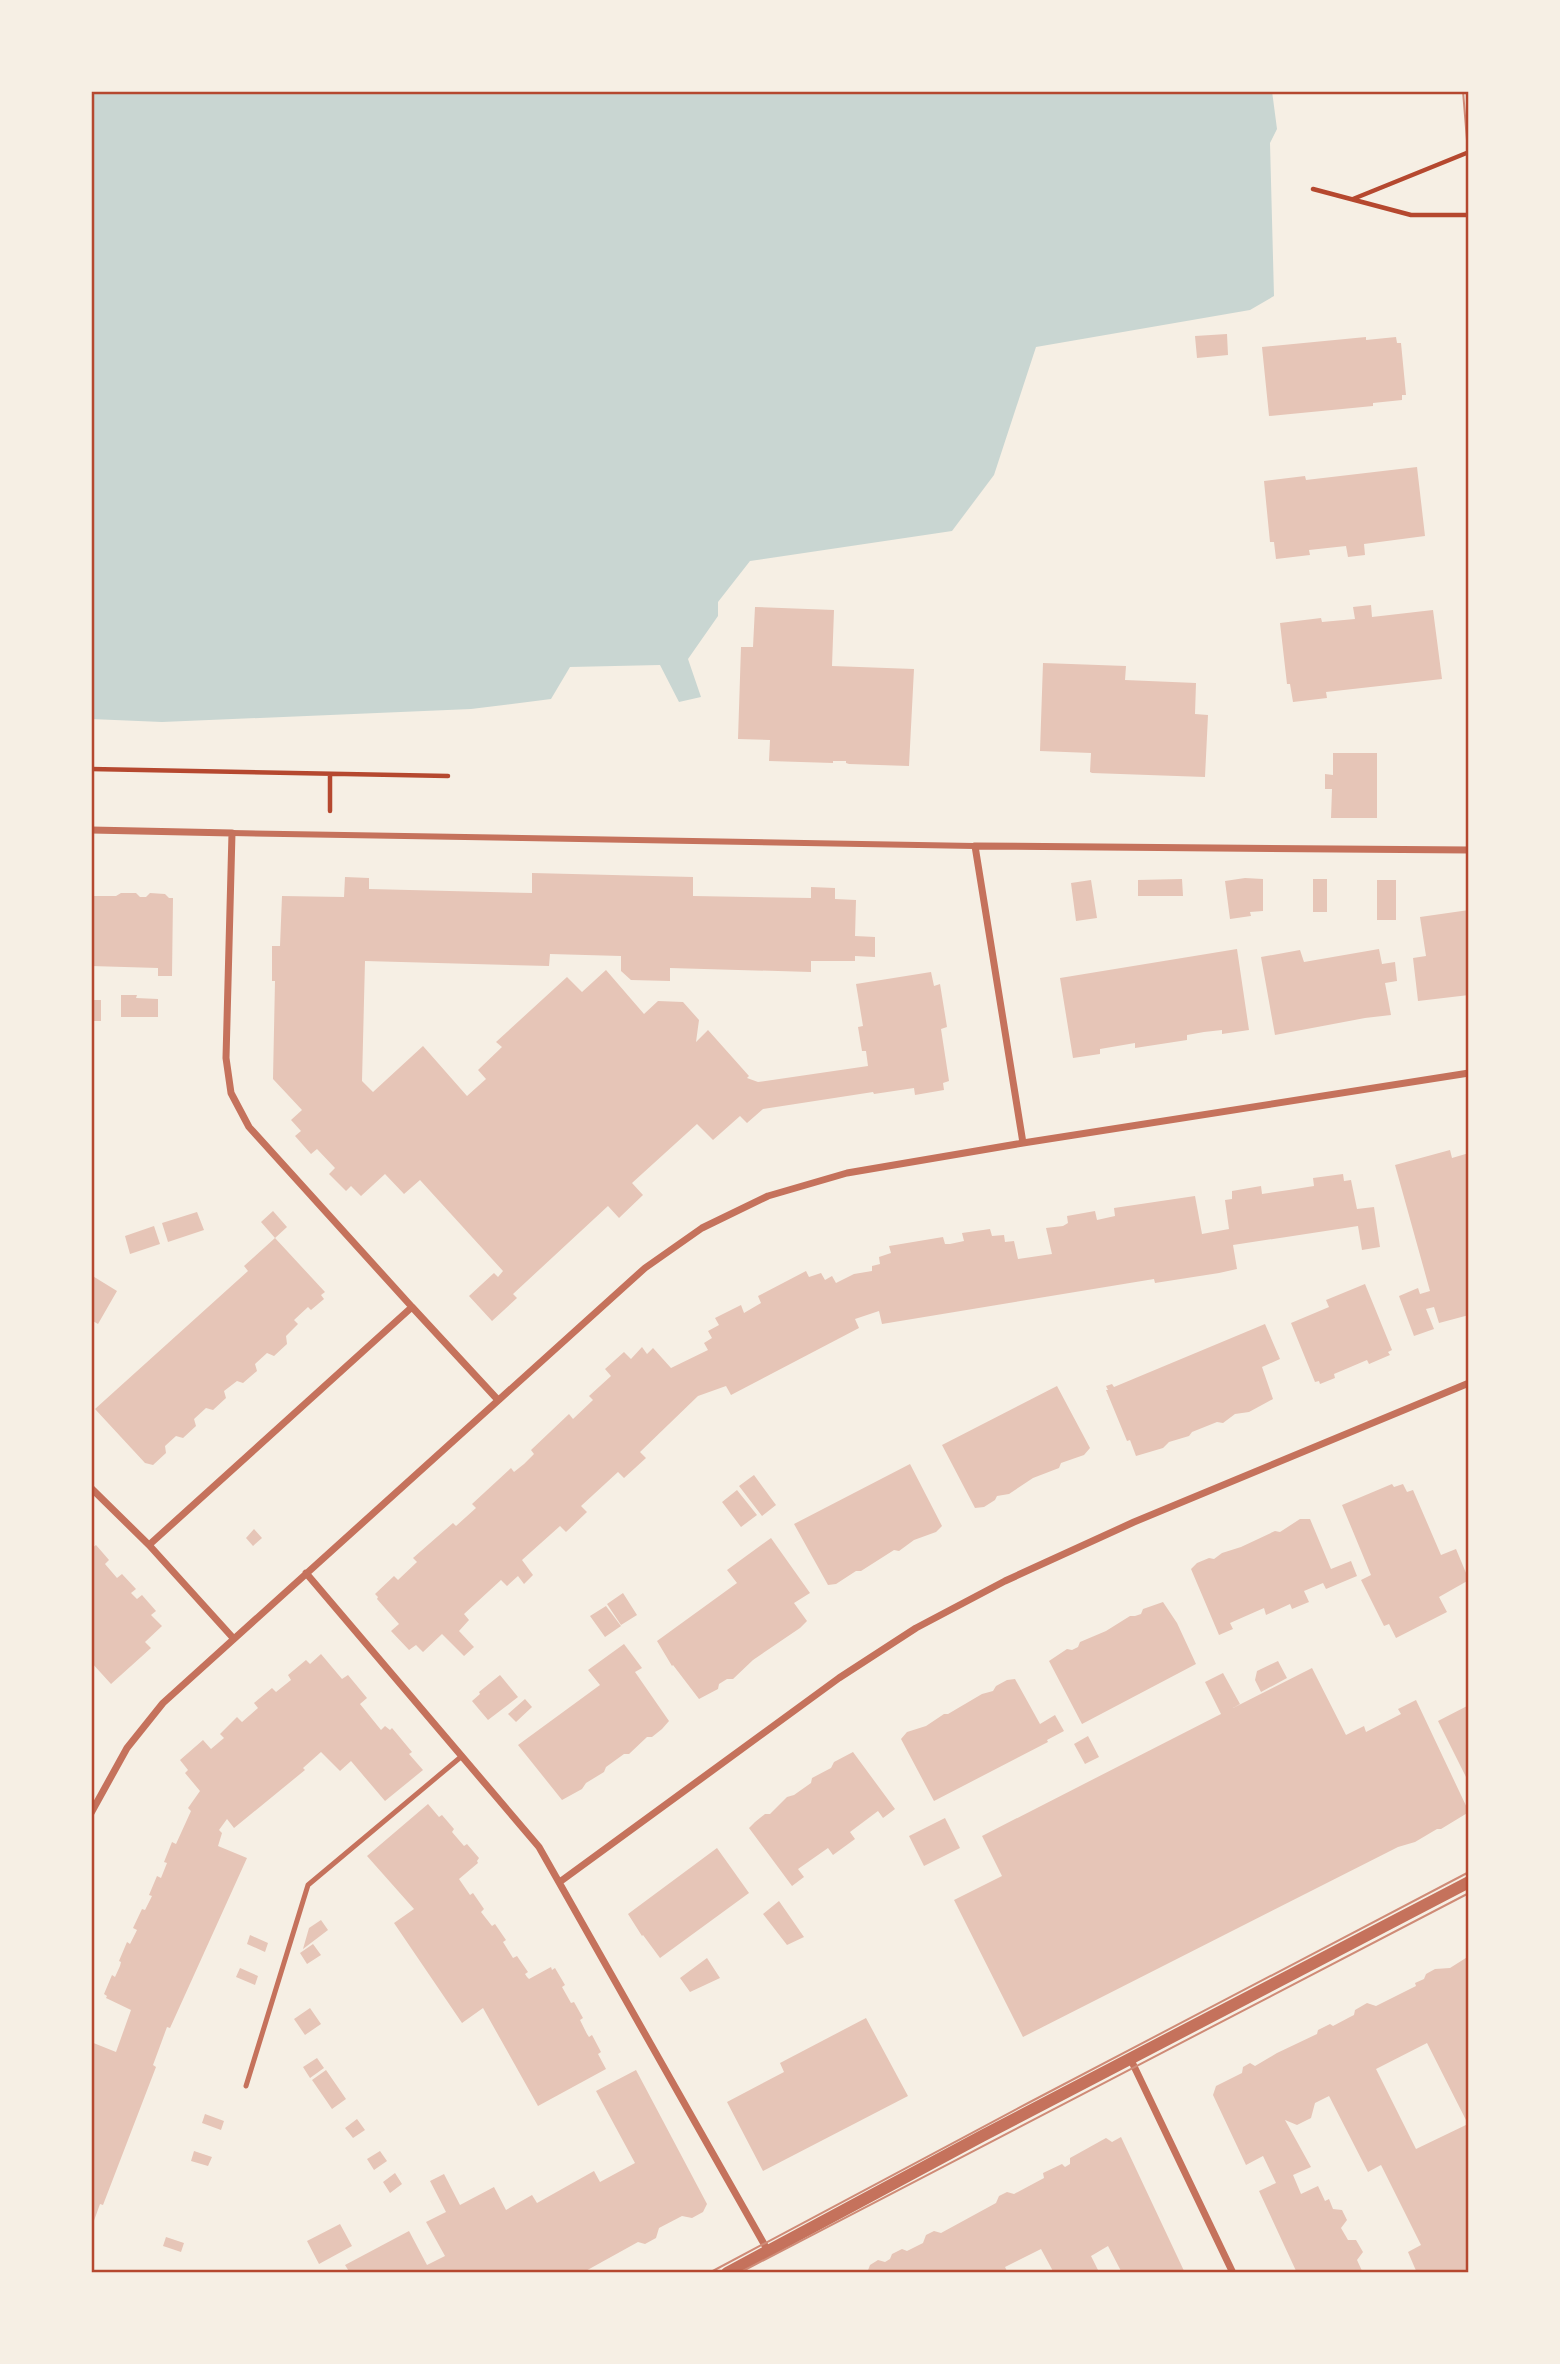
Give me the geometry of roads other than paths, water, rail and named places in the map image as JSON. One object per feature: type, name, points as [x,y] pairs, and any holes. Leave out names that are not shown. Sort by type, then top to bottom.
[{"type":"street","points":[[91,830],[975,846],[1469,850]]},
{"type":"street","points":[[232,833],[226,1058],[231,1093],[248,1127],[498,1400]]},
{"type":"street","points":[[975,846],[1023,1143]]},
{"type":"street","points":[[91,1813],[127,1748],[163,1703],[645,1268],[702,1228],[768,1196],[847,1173],[1469,1073]]},
{"type":"street","points":[[149,1545],[412,1307]]},
{"type":"street","points":[[561,1881],[839,1678],[916,1628],[1006,1581],[1134,1522],[1469,1383]]},
{"type":"street","points":[[91,1488],[149,1545],[234,1639]]},
{"type":"street","points":[[306,1573],[539,1847],[561,1881],[768,2251]]},
{"type":"street","points":[[727,2273],[982,2136],[1469,1882]]},
{"type":"street","points":[[1131,2060],[1233,2273]]},
{"type":"lane","points":[[246,2086],[308,1885],[462,1756]]},
{"type":"tram line","points":[[1463,91],[1469,165]]},
{"type":"tram line","points":[[709,2273],[1469,1872]]},
{"type":"tram line","points":[[739,2273],[1469,1893]]}]
